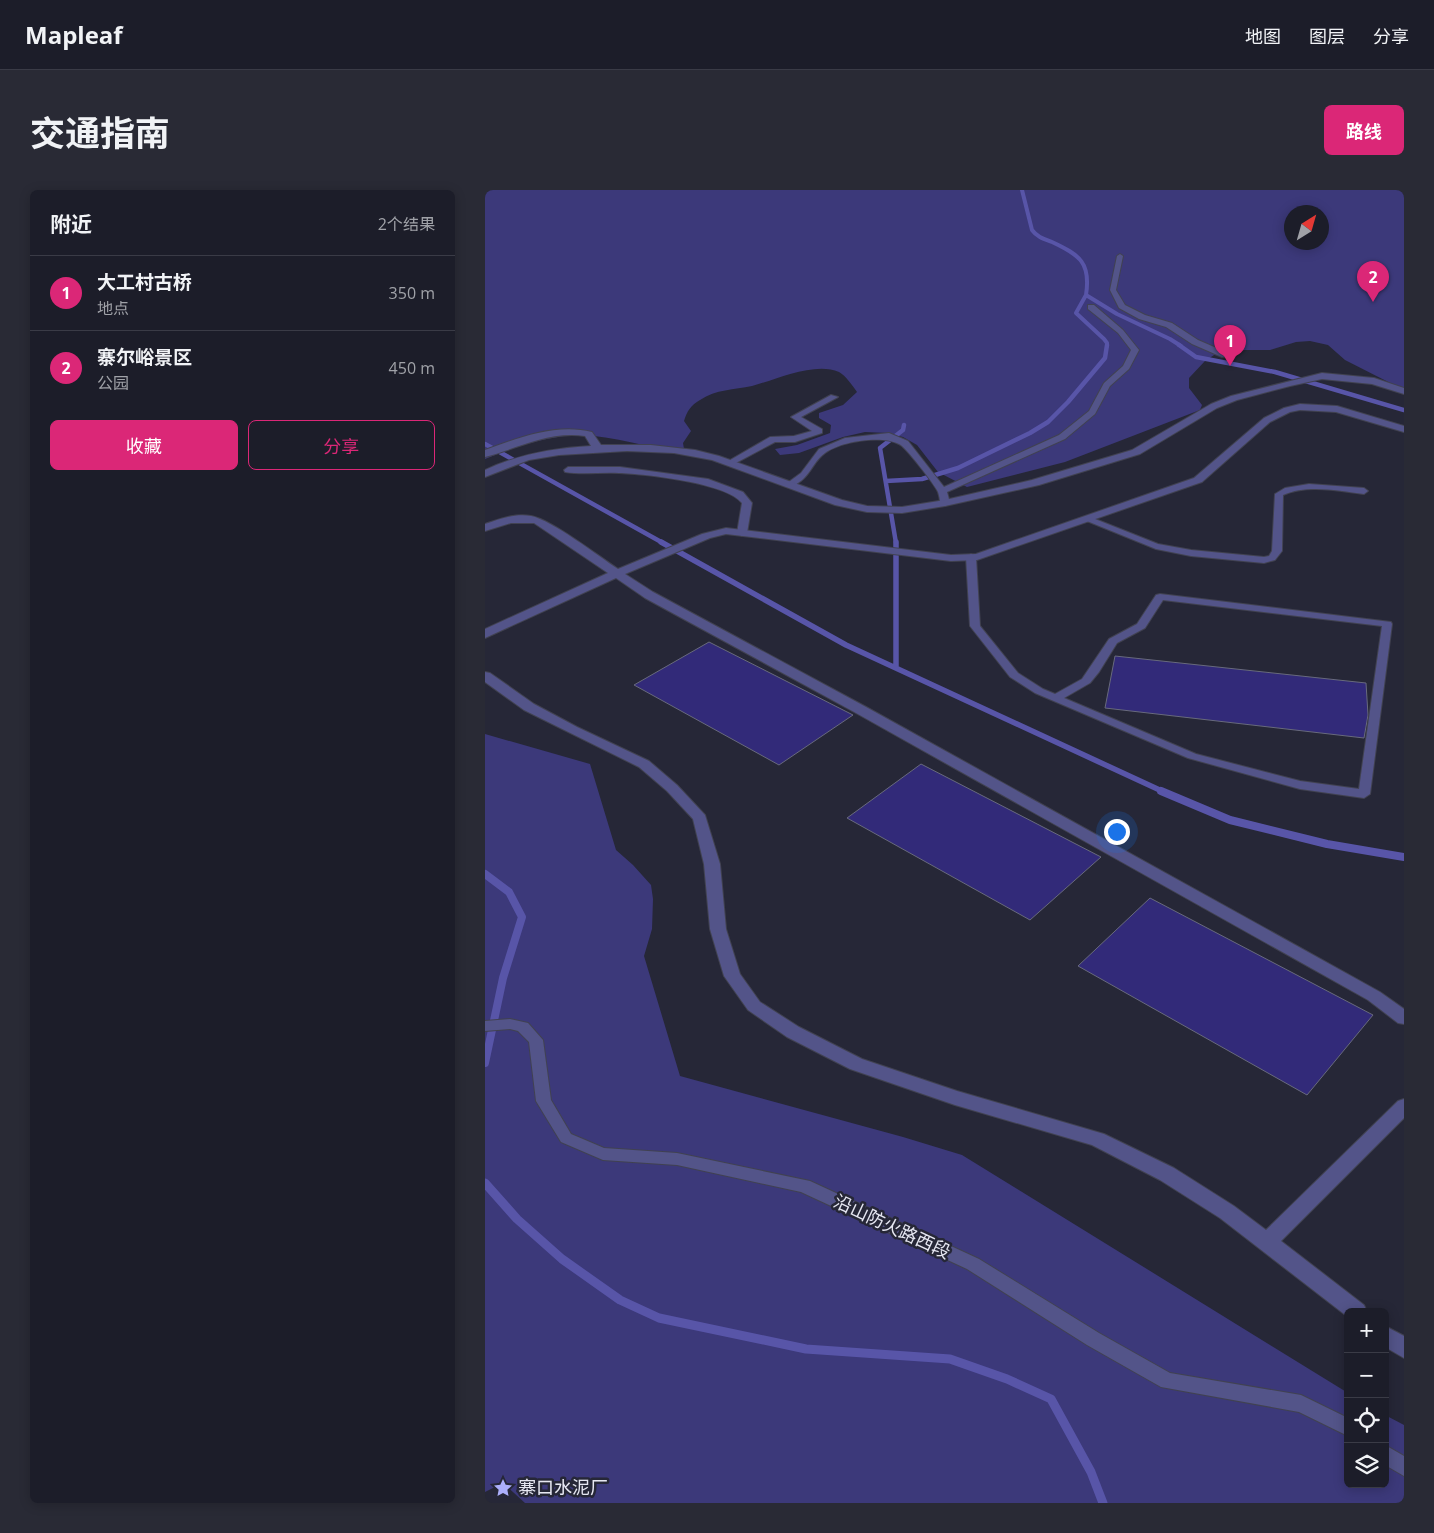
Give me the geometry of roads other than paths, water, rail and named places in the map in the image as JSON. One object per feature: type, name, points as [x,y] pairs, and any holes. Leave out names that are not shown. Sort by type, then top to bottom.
[{"type":"street","points":[[485,474],[529,458],[564,451],[620,448],[671,449],[697,453],[729,463],[839,503],[899,510],[945,504],[1035,483],[1136,452],[1214,406],[1234,398],[1295,382],[1322,376],[1374,381],[1388,387],[1404,390]]},
{"type":"street","points":[[485,634],[655,556],[725,531],[951,558],[971,557],[983,555],[1198,480],[1267,420],[1287,410],[1300,407],[1337,409],[1404,430]]},
{"type":"street","points":[[485,454],[508,445],[565,431],[588,434],[599,450]]},
{"type":"street","points":[[485,528],[511,518],[524,517],[538,521],[649,595],[861,710],[1374,996],[1404,1018]]},
{"type":"street","points":[[485,676],[529,707],[643,764],[672,788],[700,818],[712,864],[718,929],[732,976],[754,1006],[793,1032],[856,1064],[955,1098],[1097,1139],[1167,1174],[1227,1212],[1352,1308]]},
{"type":"street","points":[[1267,1242],[1404,1106]]},
{"type":"street","points":[[1389,1338],[1404,1348]]},
{"type":"lane","points":[[1120,256],[1113,290],[1122,306],[1142,318],[1169,325],[1195,342],[1225,355]]},
{"type":"lane","points":[[942,491],[1062,437],[1092,412],[1107,385],[1126,366],[1135,350],[1122,333],[1091,307]]},
{"type":"lane","points":[[729,463],[773,438],[782,437],[795,440],[819,430],[795,417],[834,398]]},
{"type":"lane","points":[[790,484],[804,474],[822,451],[845,441],[889,436],[905,443],[942,491],[945,504]]},
{"type":"lane","points":[[568,470],[620,470],[708,482],[740,494],[747,503],[742,533]]},
{"type":"lane","points":[[1087,519],[1156,546],[1191,553],[1264,560],[1272,558],[1277,552],[1279,494],[1287,489],[1300,487],[1364,491]]},
{"type":"lane","points":[[971,557],[975,626],[1014,675],[1039,691],[1192,756],[1300,785],[1364,794],[1387,624],[1161,597],[1141,626],[1113,641],[1094,672],[1086,681],[1056,698]]},
{"type":"lane","name":"沿山防火路西段","points":[[485,1026],[508,1024],[523,1027],[535,1040],[543,1101],[566,1138],[603,1154],[677,1159],[804,1186],[973,1264],[1093,1339],[1167,1381],[1301,1404],[1344,1425]]},
{"type":"lane","points":[[1389,1457],[1404,1467]]},
{"type":"waterway","points":[[1022,190],[1032,230],[1041,238],[1070,251],[1081,261],[1087,275],[1086,295]]},
{"type":"waterway","points":[[1086,295],[1117,314],[1181,346]]},
{"type":"waterway","points":[[1086,295],[1076,313],[1104,339],[1107,345]]},
{"type":"waterway","points":[[886,481],[922,479],[958,468],[1030,433],[1048,422],[1068,402],[1105,358],[1107,345]]},
{"type":"waterway","points":[[1179,345],[1196,357],[1275,372],[1404,410]]},
{"type":"waterway","points":[[896,543],[880,448],[903,430],[904,425]]},
{"type":"waterway","points":[[485,444],[663,543]]},
{"type":"waterway","points":[[661,542],[846,645],[1164,792]]},
{"type":"waterway","points":[[896,543],[896,668]]},
{"type":"waterway","points":[[1161,791],[1230,820],[1327,844],[1404,857]]},
{"type":"waterway","points":[[485,874],[509,892],[522,917],[503,978],[485,1063]]},
{"type":"waterway","points":[[485,1183],[517,1219],[562,1259],[620,1300],[659,1318],[806,1349],[950,1359],[1007,1379],[1051,1399],[1091,1472],[1103,1503]]},
{"type":"place","name":"寨尔峪景区","points":[[1373,302]]},
{"type":"place","name":"大工村古桥","points":[[1230,366]]},
{"type":"place","name":"寨口水泥厂","points":[[503,1488]]}]
